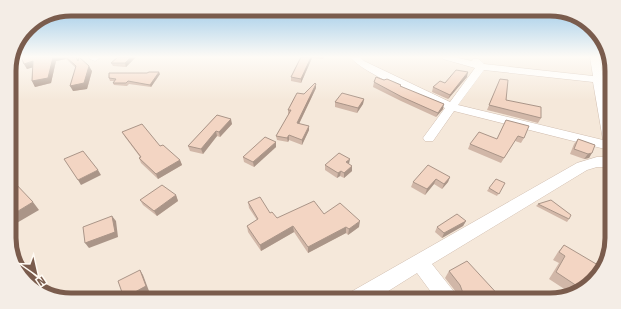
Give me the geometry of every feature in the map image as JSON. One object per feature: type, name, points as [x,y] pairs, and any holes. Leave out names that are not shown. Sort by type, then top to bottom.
[{"type":"street","points":[[377,71],[451,107],[605,148]]},
{"type":"street","points":[[429,138],[478,71]]},
{"type":"street","points":[[521,71],[598,80]]},
{"type":"street","points":[[597,71],[605,118]]},
{"type":"street","points":[[368,293],[582,166],[597,162],[605,162]]},
{"type":"street","points":[[420,263],[443,293]]},
{"type":"shaded area","points":[[16,71],[605,71],[605,245],[599,262],[591,274],[580,284],[567,290],[553,293],[64,293],[47,287],[32,277],[20,259],[16,245]]},
{"type":"building","points":[[32,71],[50,71],[48,78],[32,81]]},
{"type":"building","points":[[74,71],[87,71],[84,83],[70,86]]},
{"type":"building","points":[[294,71],[304,71],[301,79],[291,77]]},
{"type":"building","points":[[455,71],[468,72],[450,95],[433,87],[440,81],[445,83]]},
{"type":"building","points":[[159,72],[150,85],[128,81],[126,83],[113,83],[116,79],[109,78],[109,73]]},
{"type":"building","points":[[376,77],[384,80],[387,79],[444,104],[438,113],[402,97],[374,82]]},
{"type":"building","points":[[500,79],[508,80],[506,100],[541,107],[541,118],[489,105]]},
{"type":"building","points":[[315,83],[316,84],[297,123],[309,126],[302,140],[289,135],[287,138],[276,136],[291,110],[288,110],[297,93],[304,94]]},
{"type":"building","points":[[342,93],[364,99],[358,108],[335,102]]},
{"type":"building","points":[[217,115],[231,119],[219,132],[216,131],[201,149],[188,146]]},
{"type":"building","points":[[506,120],[529,126],[524,138],[518,136],[504,158],[470,144],[479,132],[497,139]]},
{"type":"building","points":[[142,124],[160,146],[163,145],[180,160],[156,174],[139,158],[141,157],[122,132]]},
{"type":"building","points":[[265,137],[276,142],[253,162],[243,157]]},
{"type":"building","points":[[578,139],[595,145],[592,153],[588,154],[574,149]]},
{"type":"building","points":[[83,151],[98,170],[78,180],[64,159]]},
{"type":"building","points":[[339,153],[350,159],[346,162],[352,166],[344,173],[341,171],[338,173],[325,165]]},
{"type":"building","points":[[428,165],[450,177],[444,184],[436,179],[427,189],[413,182]]},
{"type":"building","points":[[496,179],[505,183],[499,194],[489,188]]},
{"type":"building","points":[[16,184],[33,202],[16,212]]},
{"type":"building","points":[[162,185],[176,195],[154,211],[140,200]]},
{"type":"building","points":[[260,197],[270,213],[272,212],[277,218],[314,201],[324,214],[340,203],[360,221],[349,229],[346,227],[308,247],[293,226],[260,245],[247,226],[258,219],[248,202]]},
{"type":"building","points":[[551,200],[571,215],[569,219],[538,204]]},
{"type":"building","points":[[457,214],[466,221],[444,233],[437,227]]},
{"type":"building","points":[[112,216],[115,232],[85,243],[83,227]]},
{"type":"building","points":[[564,245],[598,265],[586,279],[577,286],[556,272],[565,256],[559,252]]},
{"type":"building","points":[[467,261],[497,293],[463,293],[460,285],[449,271]]},
{"type":"building","points":[[140,270],[146,286],[133,293],[122,293],[118,281]]}]
